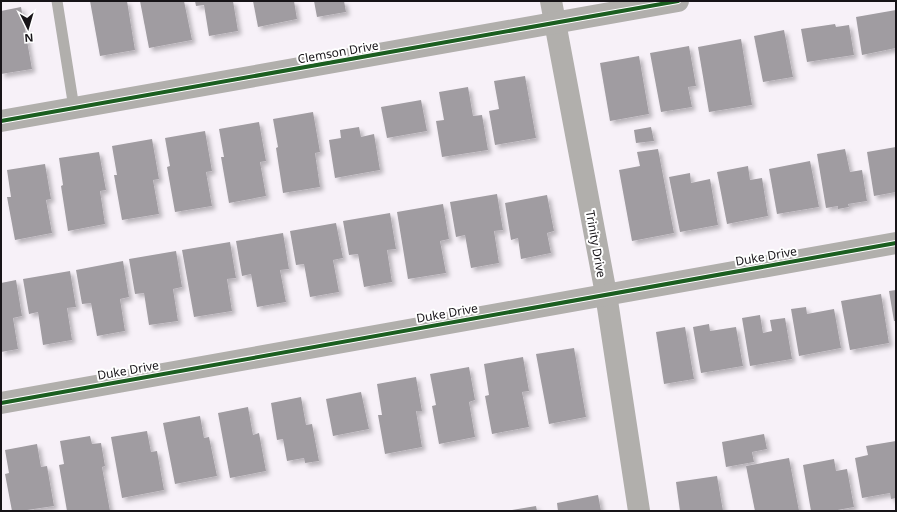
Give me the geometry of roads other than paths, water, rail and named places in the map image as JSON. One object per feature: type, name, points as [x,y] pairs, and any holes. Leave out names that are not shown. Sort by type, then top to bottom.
[{"type":"street","name":"Trinity Drive","points":[[551,1],[606,294],[639,511]]},
{"type":"street","name":"Clemson Drive","points":[[1,121],[678,1]]},
{"type":"street","name":"Duke Drive","points":[[1,403],[896,243]]},
{"type":"lane","points":[[57,1],[74,108]]}]
